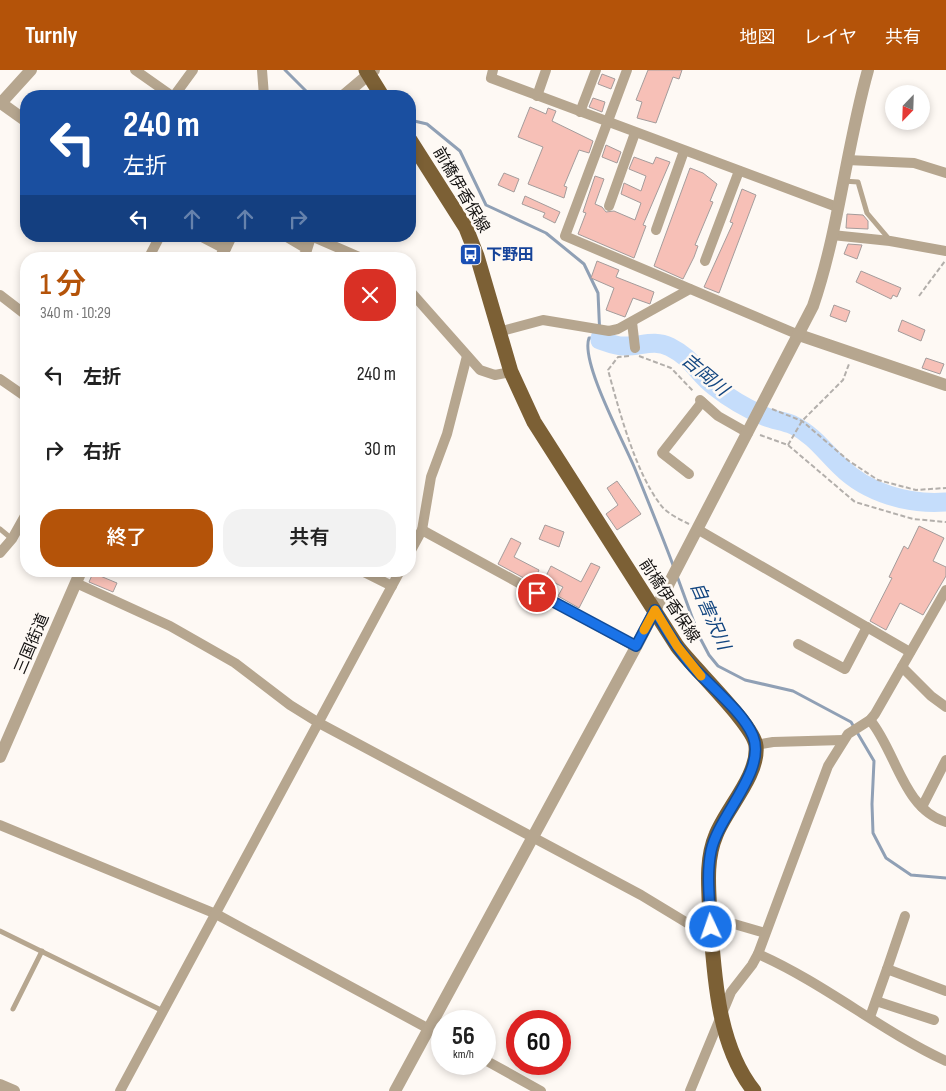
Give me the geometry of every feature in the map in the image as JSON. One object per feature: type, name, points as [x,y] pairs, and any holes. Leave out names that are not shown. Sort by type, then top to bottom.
[{"type":"main road","points":[[370,72],[379,90]]},
{"type":"main road","name":"前橋伊香保線","points":[[416,149],[466,228],[477,256],[511,372],[534,422],[608,541],[692,666],[743,720],[756,745]]},
{"type":"main road","points":[[754,1091],[727,1037],[716,989],[708,869],[711,851],[720,825],[753,767],[756,745]]},
{"type":"street","points":[[20,117],[0,103],[31,70]]},
{"type":"street","points":[[135,70],[164,90]]},
{"type":"street","points":[[177,90],[192,70]]},
{"type":"street","points":[[262,70],[264,90]]},
{"type":"street","points":[[493,70],[491,78],[837,207]]},
{"type":"street","points":[[537,96],[546,70]]},
{"type":"street","points":[[580,112],[596,70]]},
{"type":"street","points":[[627,70],[565,236],[799,335],[946,385]]},
{"type":"street","points":[[395,1091],[636,646],[799,335],[821,282],[868,70]]},
{"type":"street","points":[[350,90],[370,72]]},
{"type":"street","points":[[609,206],[635,133]]},
{"type":"street","points":[[656,230],[684,151]]},
{"type":"street","points":[[847,160],[914,163],[946,173]]},
{"type":"street","points":[[705,261],[739,171]]},
{"type":"street","points":[[832,235],[890,240],[946,251]]},
{"type":"street","points":[[214,242],[225,248]]},
{"type":"street","points":[[296,242],[307,249]]},
{"type":"street","points":[[305,252],[309,242]]},
{"type":"street","points":[[325,242],[347,252]]},
{"type":"street","points":[[498,332],[543,320],[584,325],[609,331],[632,322],[690,289]]},
{"type":"street","points":[[0,295],[20,310]]},
{"type":"street","points":[[416,298],[480,370],[488,374],[511,372]]},
{"type":"street","points":[[632,322],[635,348]]},
{"type":"street","points":[[416,541],[422,530],[431,477],[447,434],[467,356]]},
{"type":"street","points":[[0,379],[20,392]]},
{"type":"street","points":[[689,474],[662,453],[701,401],[718,416],[750,429]]},
{"type":"street","points":[[0,554],[20,525]]},
{"type":"street","points":[[697,529],[910,652]]},
{"type":"street","points":[[422,530],[636,646]]},
{"type":"street","points":[[78,577],[236,663],[290,705],[319,723],[641,895],[712,938]]},
{"type":"street","name":"三国街道","points":[[0,758],[78,577]]},
{"type":"street","points":[[374,577],[392,586]]},
{"type":"street","points":[[120,1091],[397,577]]},
{"type":"street","points":[[690,1091],[731,992],[758,954],[821,782],[845,737],[868,722],[946,590]]},
{"type":"street","points":[[798,644],[844,669],[866,627]]},
{"type":"street","points":[[902,667],[931,696],[946,707]]},
{"type":"street","points":[[868,722],[880,732],[912,797],[922,807],[946,822]]},
{"type":"street","points":[[756,745],[845,737]]},
{"type":"street","points":[[922,807],[946,760]]},
{"type":"street","points":[[0,825],[216,914],[429,1028]]},
{"type":"street","points":[[870,1017],[905,916]]},
{"type":"street","points":[[710,917],[765,933]]},
{"type":"street","points":[[758,954],[870,1017],[923,1050],[946,1061]]},
{"type":"street","points":[[887,970],[946,991]]},
{"type":"street","points":[[876,1001],[934,1020]]},
{"type":"street","points":[[496,1066],[541,1091]]},
{"type":"street","points":[[0,1085],[14,1091]]},
{"type":"lane","points":[[843,181],[858,182],[867,213],[890,240]]},
{"type":"lane","points":[[0,529],[12,539]]},
{"type":"lane","points":[[0,930],[163,1011]]},
{"type":"lane","points":[[13,1009],[42,951]]},
{"type":"path","points":[[918,296],[946,259]]},
{"type":"path","points":[[788,445],[802,422],[843,380],[853,354]]},
{"type":"path","points":[[697,529],[660,505],[643,472],[622,421],[608,370],[618,357],[637,355],[671,368],[701,401]]},
{"type":"path","points":[[761,407],[802,422],[849,461],[878,480],[916,490],[946,488]]},
{"type":"path","points":[[750,429],[788,445],[854,502],[912,519],[946,522]]},
{"type":"building","points":[[648,70],[682,70],[679,79],[673,77],[656,123],[637,118],[642,102],[636,100]]},
{"type":"building","points":[[602,74],[615,79],[611,89],[598,84]]},
{"type":"building","points":[[593,98],[605,102],[602,112],[589,107]]},
{"type":"building","points":[[530,107],[546,114],[548,108],[556,111],[552,121],[593,141],[589,153],[579,150],[564,186],[567,187],[564,198],[528,184],[543,147],[518,137]]},
{"type":"building","points":[[606,145],[621,152],[617,163],[602,157]]},
{"type":"building","points":[[634,157],[653,164],[656,157],[670,162],[643,225],[646,226],[634,258],[578,234],[586,213],[583,212],[595,176],[604,179],[595,204],[602,207],[606,212],[614,211],[635,220],[641,203],[621,194],[624,183],[641,191],[646,176],[629,169]]},
{"type":"building","points":[[690,168],[703,173],[717,184],[710,201],[713,202],[695,245],[698,246],[683,279],[654,266]]},
{"type":"building","points":[[504,173],[519,179],[514,192],[498,185]]},
{"type":"building","points":[[742,189],[756,195],[719,293],[704,287],[733,223],[730,222]]},
{"type":"building","points":[[525,196],[560,212],[555,223],[543,217],[545,213],[522,204]]},
{"type":"building","points":[[847,214],[863,215],[868,221],[868,229],[846,228]]},
{"type":"building","points":[[848,244],[862,245],[857,259],[844,254]]},
{"type":"building","points":[[597,261],[619,270],[616,277],[654,292],[650,304],[633,298],[625,317],[606,310],[614,288],[591,278]]},
{"type":"building","points":[[861,271],[901,288],[897,297],[893,295],[891,299],[856,282]]},
{"type":"building","points":[[834,305],[850,311],[846,322],[830,316]]},
{"type":"building","points":[[902,320],[925,330],[921,341],[898,331]]},
{"type":"building","points":[[926,358],[944,364],[940,374],[922,368]]},
{"type":"building","points":[[617,481],[641,514],[617,530],[606,514],[618,505],[607,488]]},
{"type":"building","points":[[545,525],[564,532],[559,547],[539,539]]},
{"type":"building","points":[[919,526],[944,538],[933,561],[946,567],[946,576],[923,615],[900,603],[886,630],[870,621],[892,578],[889,577],[904,546],[908,549]]},
{"type":"building","points":[[511,538],[521,543],[514,557],[539,570],[533,583],[498,564]]},
{"type":"building","points":[[591,563],[600,567],[579,608],[558,596],[563,587],[545,578],[551,566],[581,582]]},
{"type":"building","points":[[91,577],[103,577],[117,583],[113,592],[89,582]]},
{"type":"waterway","name":"吉岡川","points":[[285,70],[305,90]]},
{"type":"waterway","name":"吉岡川","points":[[416,121],[427,124],[460,151],[486,205],[546,233],[584,264],[598,293],[600,338],[589,338],[588,349],[591,365],[673,565]]},
{"type":"waterway","name":"吉岡川","points":[[600,338],[600,340],[619,346],[659,343],[670,347],[690,361],[709,382],[732,399],[767,417],[786,422],[800,429],[819,444],[851,476],[863,484],[903,499],[946,502]]},
{"type":"waterway","name":"自害沢川","points":[[677,576],[699,636],[709,655],[718,666],[745,680],[793,691],[851,722],[874,761],[873,833],[886,858],[911,875],[946,878]]},
{"type":"slow traffic","points":[[644,630],[655,610],[677,646],[701,676]]},
{"type":"place","name":"下野田","points":[[470,255]]},
{"type":"route","points":[[537,593],[636,646],[655,610],[692,666],[743,720],[752,734],[756,745],[753,767],[720,825],[711,851],[708,869],[711,927]]}]
